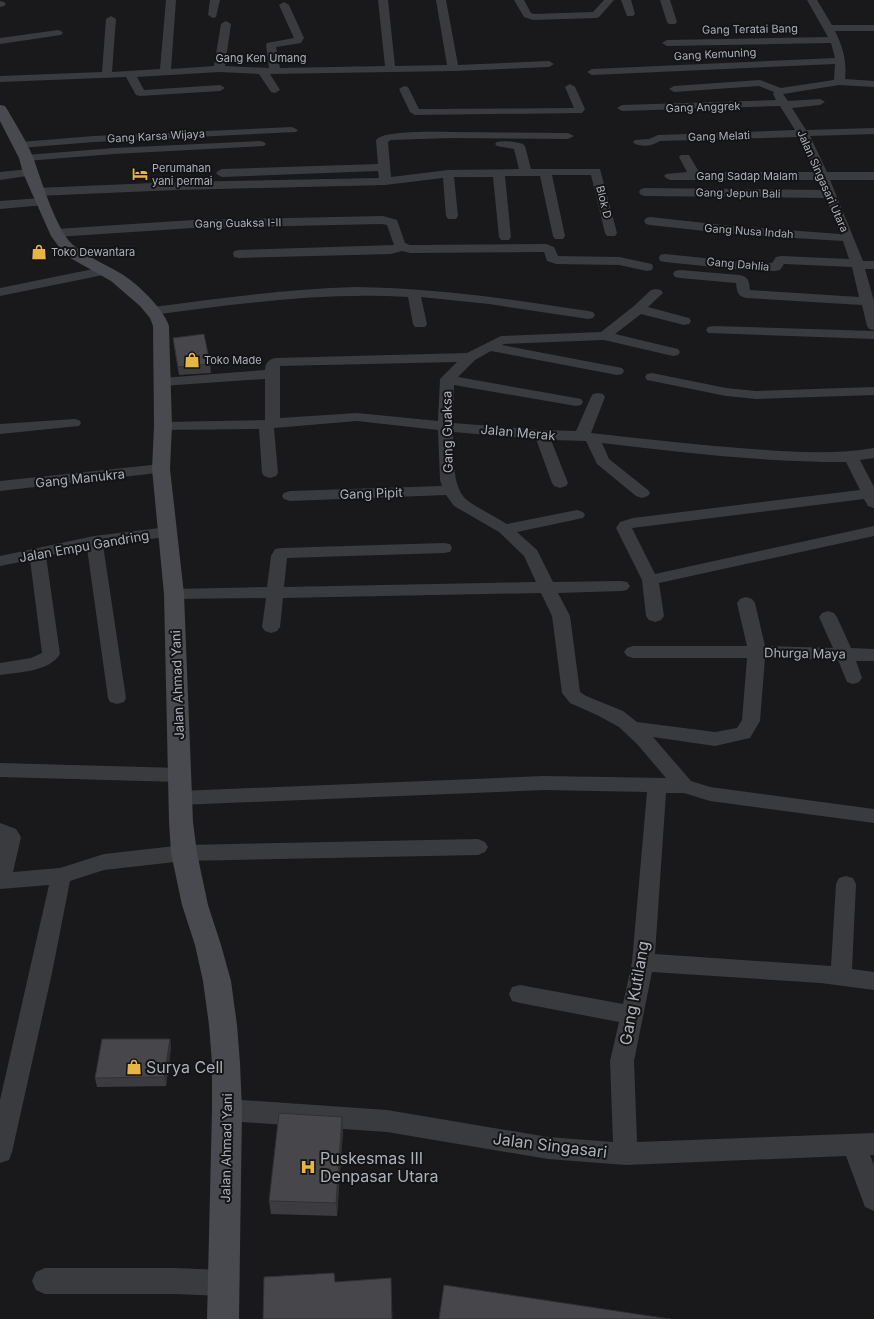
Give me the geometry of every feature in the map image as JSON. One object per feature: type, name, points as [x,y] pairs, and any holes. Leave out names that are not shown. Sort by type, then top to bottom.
[{"type":"main road","name":"Jalan Ahmad Yani","points":[[3,118],[31,174],[56,232],[67,248],[78,256],[117,278],[153,310],[158,317],[161,326],[161,470],[174,594],[180,798],[184,853],[195,905],[208,945],[217,981],[226,1063],[228,1110],[223,1319]]},
{"type":"street","points":[[213,16],[215,0]]},
{"type":"street","points":[[383,0],[390,68]]},
{"type":"street","points":[[441,0],[453,68]]},
{"type":"street","points":[[519,0],[528,16],[596,15],[609,0]]},
{"type":"street","points":[[626,0],[630,14]]},
{"type":"street","points":[[665,0],[672,22]]},
{"type":"street","points":[[812,0],[834,40],[840,61],[839,82]]},
{"type":"street","points":[[165,72],[171,4]]},
{"type":"street","points":[[275,71],[271,45],[298,41],[284,5]]},
{"type":"street","points":[[558,5],[561,16]]},
{"type":"street","points":[[107,75],[111,19]]},
{"type":"street","points":[[219,69],[226,24]]},
{"type":"street","points":[[828,28],[874,28]]},
{"type":"street","points":[[0,40],[58,33]]},
{"type":"street","name":"Gang Teratai Bang","points":[[667,43],[834,40]]},
{"type":"street","name":"Gang Kemuning","points":[[592,72],[840,61]]},
{"type":"street","name":"Gang Ken Umang","points":[[0,79],[219,69],[275,71],[453,68],[549,64]]},
{"type":"street","points":[[263,71],[275,90]]},
{"type":"street","points":[[130,74],[136,93],[220,88]]},
{"type":"street","points":[[674,89],[760,83],[780,91],[839,82],[874,84]]},
{"type":"street","points":[[385,181],[382,143],[384,138],[450,124],[578,111],[580,109],[570,87]]},
{"type":"street","points":[[404,89],[416,112],[450,124],[568,136]]},
{"type":"street","name":"Jalan Singasari Utara","points":[[780,91],[778,94],[802,132],[831,194],[857,264],[874,326]]},
{"type":"street","name":"Gang Anggrek","points":[[622,108],[820,102]]},
{"type":"street","name":"Gang Karsa Wijaya","points":[[31,174],[94,139],[292,130]]},
{"type":"street","name":"Gang Melati","points":[[639,142],[651,142],[658,138],[802,132],[874,131]]},
{"type":"street","points":[[0,176],[31,174],[260,144]]},
{"type":"street","points":[[501,144],[519,146],[526,172]]},
{"type":"street","points":[[685,157],[695,176]]},
{"type":"street","points":[[176,186],[176,178],[184,175],[384,166]]},
{"type":"street","name":"Blok D","points":[[545,172],[596,171],[612,233]]},
{"type":"street","points":[[0,205],[31,174],[176,186],[385,181],[448,174],[545,172],[559,236]]},
{"type":"street","points":[[499,173],[505,237]]},
{"type":"street","points":[[448,174],[452,216]]},
{"type":"street","name":"Gang Sadap Malam","points":[[670,176],[874,176]]},
{"type":"street","name":"Gang Jepun Bali","points":[[645,192],[831,194]]},
{"type":"street","name":"Gang Guaksa I-II","points":[[56,232],[193,224],[383,220],[393,223],[398,244],[402,247]]},
{"type":"street","name":"Gang Nusa Indah","points":[[650,222],[733,235],[848,238]]},
{"type":"street","points":[[239,254],[391,250],[402,247],[410,249],[546,248],[550,250],[552,258],[556,260],[619,262],[647,267]]},
{"type":"street","name":"Gang Dahlia","points":[[665,258],[743,266],[775,267],[781,260],[857,264]]},
{"type":"street","points":[[857,264],[874,265]]},
{"type":"street","points":[[0,292],[103,271]]},
{"type":"street","points":[[680,274],[740,279],[742,280],[744,293],[746,294],[868,301]]},
{"type":"street","points":[[153,310],[322,292],[439,293],[488,299],[588,315]]},
{"type":"street","points":[[414,293],[420,324]]},
{"type":"street","points":[[604,336],[640,309],[656,293]]},
{"type":"street","points":[[640,309],[684,321]]},
{"type":"street","points":[[713,330],[874,334]]},
{"type":"street","name":"Gang Guaksa","points":[[673,352],[604,336],[505,339],[497,341],[470,357],[447,379],[445,426],[448,480],[451,490],[460,503],[505,529],[531,554],[548,586],[561,616],[571,693],[579,701],[596,706],[632,728],[684,786]]},
{"type":"street","points":[[488,347],[617,370]]},
{"type":"street","points":[[270,473],[269,424],[272,364],[280,361],[470,357]]},
{"type":"street","points":[[162,382],[272,374]]},
{"type":"street","points":[[652,377],[726,392],[756,395],[874,391]]},
{"type":"street","points":[[447,379],[576,402]]},
{"type":"street","points":[[598,397],[587,437],[602,460],[642,493]]},
{"type":"street","name":"Jalan Merak","points":[[162,426],[269,424],[357,417],[404,423],[542,435],[587,437],[734,453],[795,457],[852,457],[874,453]]},
{"type":"street","points":[[0,429],[74,423]]},
{"type":"street","points":[[542,435],[560,483]]},
{"type":"street","points":[[655,616],[650,580],[624,528],[626,526],[633,523],[872,499],[852,457]]},
{"type":"street","name":"Gang Manukra","points":[[0,486],[161,470]]},
{"type":"street","name":"Gang Pipit","points":[[290,496],[451,490]]},
{"type":"street","points":[[505,529],[577,515]]},
{"type":"street","points":[[650,580],[874,531]]},
{"type":"street","name":"Jalan Empu Gandring","points":[[0,561],[94,541],[168,532]]},
{"type":"street","points":[[94,541],[117,698]]},
{"type":"street","points":[[271,627],[279,556],[281,553],[444,548]]},
{"type":"street","points":[[0,669],[46,660],[51,654],[37,553]]},
{"type":"street","points":[[174,594],[548,586],[621,586]]},
{"type":"street","points":[[633,652],[757,652],[746,603]]},
{"type":"street","points":[[828,617],[845,654],[853,678]]},
{"type":"street","name":"Dhurga Maya","points":[[632,728],[716,739],[743,733],[751,721],[757,652],[874,654]]},
{"type":"street","points":[[0,770],[180,775]]},
{"type":"street","points":[[180,798],[544,783],[656,785],[684,786],[710,794],[874,816]]},
{"type":"street","name":"Gang Kutilang","points":[[626,1154],[622,1089],[622,1061],[643,962],[656,785]]},
{"type":"street","points":[[0,831],[9,834],[11,837],[1,880],[61,876],[104,862],[184,853],[478,847]]},
{"type":"street","points":[[0,1152],[41,973],[61,876]]},
{"type":"street","points":[[841,976],[846,884]]},
{"type":"street","points":[[643,962],[841,976],[874,981]]},
{"type":"street","points":[[520,994],[631,1015]]},
{"type":"street","name":"Jalan Singasari","points":[[228,1110],[388,1121],[548,1148],[626,1154],[864,1144]]},
{"type":"street","points":[[864,1144],[874,1199]]},
{"type":"street","points":[[45,1281],[174,1281],[224,1283]]},
{"type":"building","name":"Toko Made","points":[[204,334],[210,364],[178,367],[173,338]]},
{"type":"building","name":"Surya Cell","points":[[102,1039],[170,1039],[164,1077],[95,1078]]},
{"type":"building","name":"Puskesmas III Denpasar Utara","points":[[279,1113],[342,1117],[336,1203],[269,1201]]},
{"type":"building","points":[[334,1273],[335,1282],[391,1278],[392,1319],[263,1319],[264,1277]]},
{"type":"building","points":[[444,1285],[670,1319],[439,1319]]},
{"type":"place","name":"Perumahan yani permai","points":[[140,174]]},
{"type":"place","name":"Toko Dewantara","points":[[39,252]]},
{"type":"place","name":"Toko Made","points":[[192,360]]},
{"type":"place","name":"Surya Cell","points":[[134,1067]]},
{"type":"place","name":"Puskesmas III Denpasar Utara","points":[[308,1167]]}]
